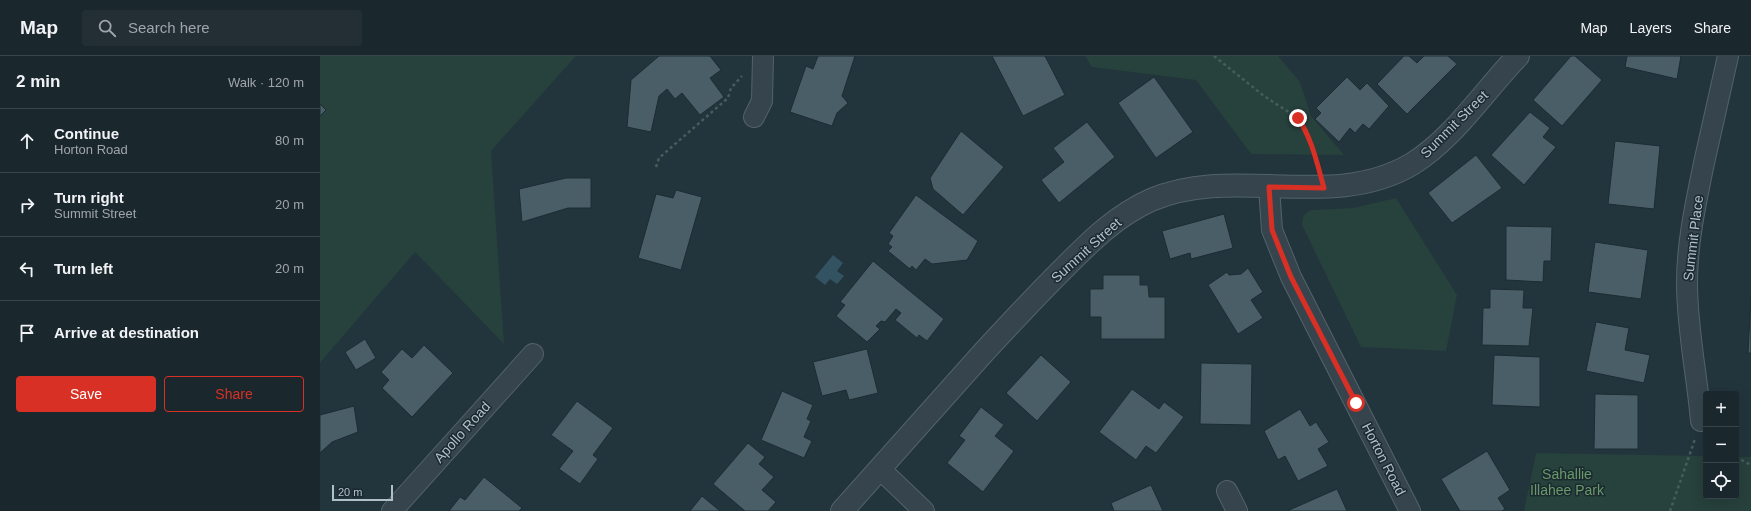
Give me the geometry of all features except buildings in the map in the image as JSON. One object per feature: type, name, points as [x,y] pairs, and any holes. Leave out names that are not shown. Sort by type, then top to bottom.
[{"type":"street","name":"Summit Street","points":[[842,511],[1025,307],[1110,224],[1150,201],[1178,192],[1213,186],[1324,188],[1366,183],[1399,171],[1416,161],[1440,141],[1518,56]]},
{"type":"street","name":"Summit Place","points":[[1701,421],[1698,386],[1691,342],[1687,283],[1690,240],[1697,198],[1728,56]]},
{"type":"street","points":[[754,117],[762,101],[763,60]]},
{"type":"street","name":"Horton Road","points":[[1269,187],[1272,230],[1291,277],[1410,511]]},
{"type":"street","name":"Apollo Road","points":[[392,511],[533,354]]},
{"type":"street","points":[[880,469],[924,511]]},
{"type":"street","points":[[1227,492],[1237,511]]},
{"type":"path","points":[[1214,56],[1264,96],[1298,118],[1306,129],[1314,149],[1324,188]]},
{"type":"path","points":[[656,167],[660,158],[728,98],[731,88],[736,82],[763,60]]},
{"type":"path","points":[[1670,511],[1701,421]]},
{"type":"path","points":[[1739,459],[1751,465]]},
{"type":"green space","points":[[320,56],[576,56],[491,151],[504,344],[415,252],[320,363]]},
{"type":"green space","points":[[1085,56],[1278,56],[1300,82],[1311,116],[1344,155],[1251,154],[1196,80],[1092,67]]},
{"type":"green space","points":[[1396,198],[1457,295],[1446,351],[1361,347],[1302,225],[1304,216],[1311,210],[1353,208]]},
{"type":"green space","name":"Sahallie Illahee Park","points":[[1536,453],[1703,456],[1703,499],[1739,499],[1739,457],[1751,457],[1751,511],[1524,511]]},
{"type":"water","points":[[833,255],[843,263],[837,271],[844,276],[837,284],[830,279],[825,285],[815,277]]},
{"type":"route","points":[[1298,118],[1306,129],[1314,149],[1324,188],[1269,187],[1272,230],[1291,277],[1356,403]]}]
